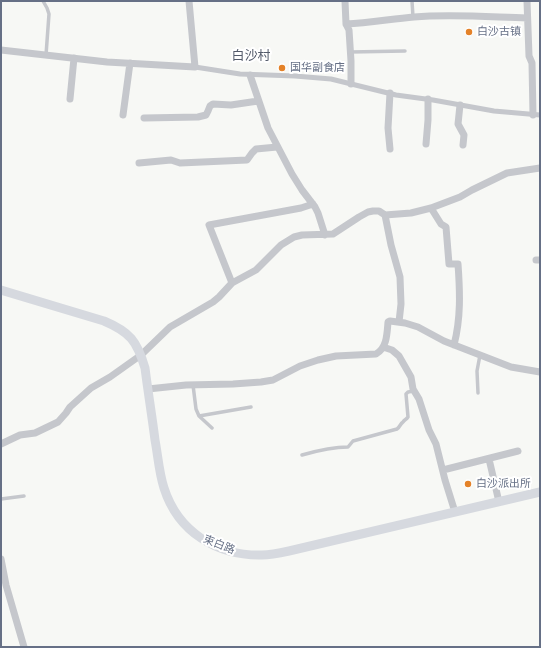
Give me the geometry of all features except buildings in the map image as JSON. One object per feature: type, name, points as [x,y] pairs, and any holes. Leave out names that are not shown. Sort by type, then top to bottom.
[{"type":"main road","name":"束白路","points":[[1,290],[112,324],[135,342],[142,355],[145,368],[164,489],[177,514],[189,529],[203,540],[219,547],[233,552],[248,554],[271,554],[540,492]]},
{"type":"street","points":[[189,1],[195,67]]},
{"type":"street","points":[[345,1],[346,24],[350,52],[351,84]]},
{"type":"street","points":[[1,50],[107,62],[195,67],[250,75],[272,74],[331,79],[390,93],[494,112],[537,115],[532,63],[529,56],[527,1]]},
{"type":"street","points":[[346,24],[413,17],[439,16],[527,18]]},
{"type":"street","points":[[70,99],[74,58]]},
{"type":"street","points":[[123,115],[130,64]]},
{"type":"street","points":[[250,75],[268,128],[292,174],[318,213],[324,234]]},
{"type":"street","points":[[390,93],[388,128],[390,149]]},
{"type":"street","points":[[426,144],[428,99]]},
{"type":"street","points":[[144,118],[198,117],[206,114],[210,106],[213,104],[231,105],[258,101]]},
{"type":"street","points":[[460,105],[458,124],[464,135],[463,145]]},
{"type":"street","points":[[139,163],[171,160],[180,163],[248,160],[256,149],[277,147]]},
{"type":"street","points":[[1,444],[20,435],[35,433],[58,422],[70,407],[91,388],[142,355],[170,328],[213,302],[232,283],[256,270],[287,241],[302,235],[337,233],[368,212],[379,211],[385,215],[411,213],[431,208],[460,197],[507,173],[540,168]]},
{"type":"street","points":[[232,283],[209,225],[301,208],[313,204]]},
{"type":"street","points":[[431,208],[441,224],[446,227],[450,264],[458,264],[460,311],[454,345]]},
{"type":"street","points":[[385,215],[391,245],[400,277],[401,304],[398,322]]},
{"type":"street","points":[[148,389],[274,380],[300,366],[318,360],[336,356],[376,354],[380,352],[383,347],[388,322],[390,321],[418,327],[438,339],[511,367],[540,372]]},
{"type":"street","points":[[383,347],[392,350],[399,356],[411,377],[414,391],[420,399],[429,430],[436,444],[455,512]]},
{"type":"street","points":[[443,470],[518,452]]},
{"type":"street","points":[[489,459],[499,502]]},
{"type":"street","points":[[1,559],[6,586],[24,647]]},
{"type":"lane","points":[[43,1],[49,14],[46,55]]},
{"type":"lane","points":[[412,1],[413,17]]},
{"type":"lane","points":[[350,52],[405,51]]},
{"type":"lane","points":[[478,393],[477,371],[480,355]]},
{"type":"lane","points":[[193,385],[196,409],[199,416],[212,428]]},
{"type":"lane","points":[[302,455],[316,451],[348,447],[353,441],[400,428],[402,422],[408,417],[406,394],[414,391]]},
{"type":"lane","points":[[199,416],[250,407]]},
{"type":"lane","points":[[1,499],[24,496]]},
{"type":"place","name":"白沙古镇","points":[[469,32]]},
{"type":"place","name":"国华副食店","points":[[282,68]]},
{"type":"place","name":"白沙派出所","points":[[468,484]]},
{"type":"district","name":"白沙村","points":[[251,56]]}]
